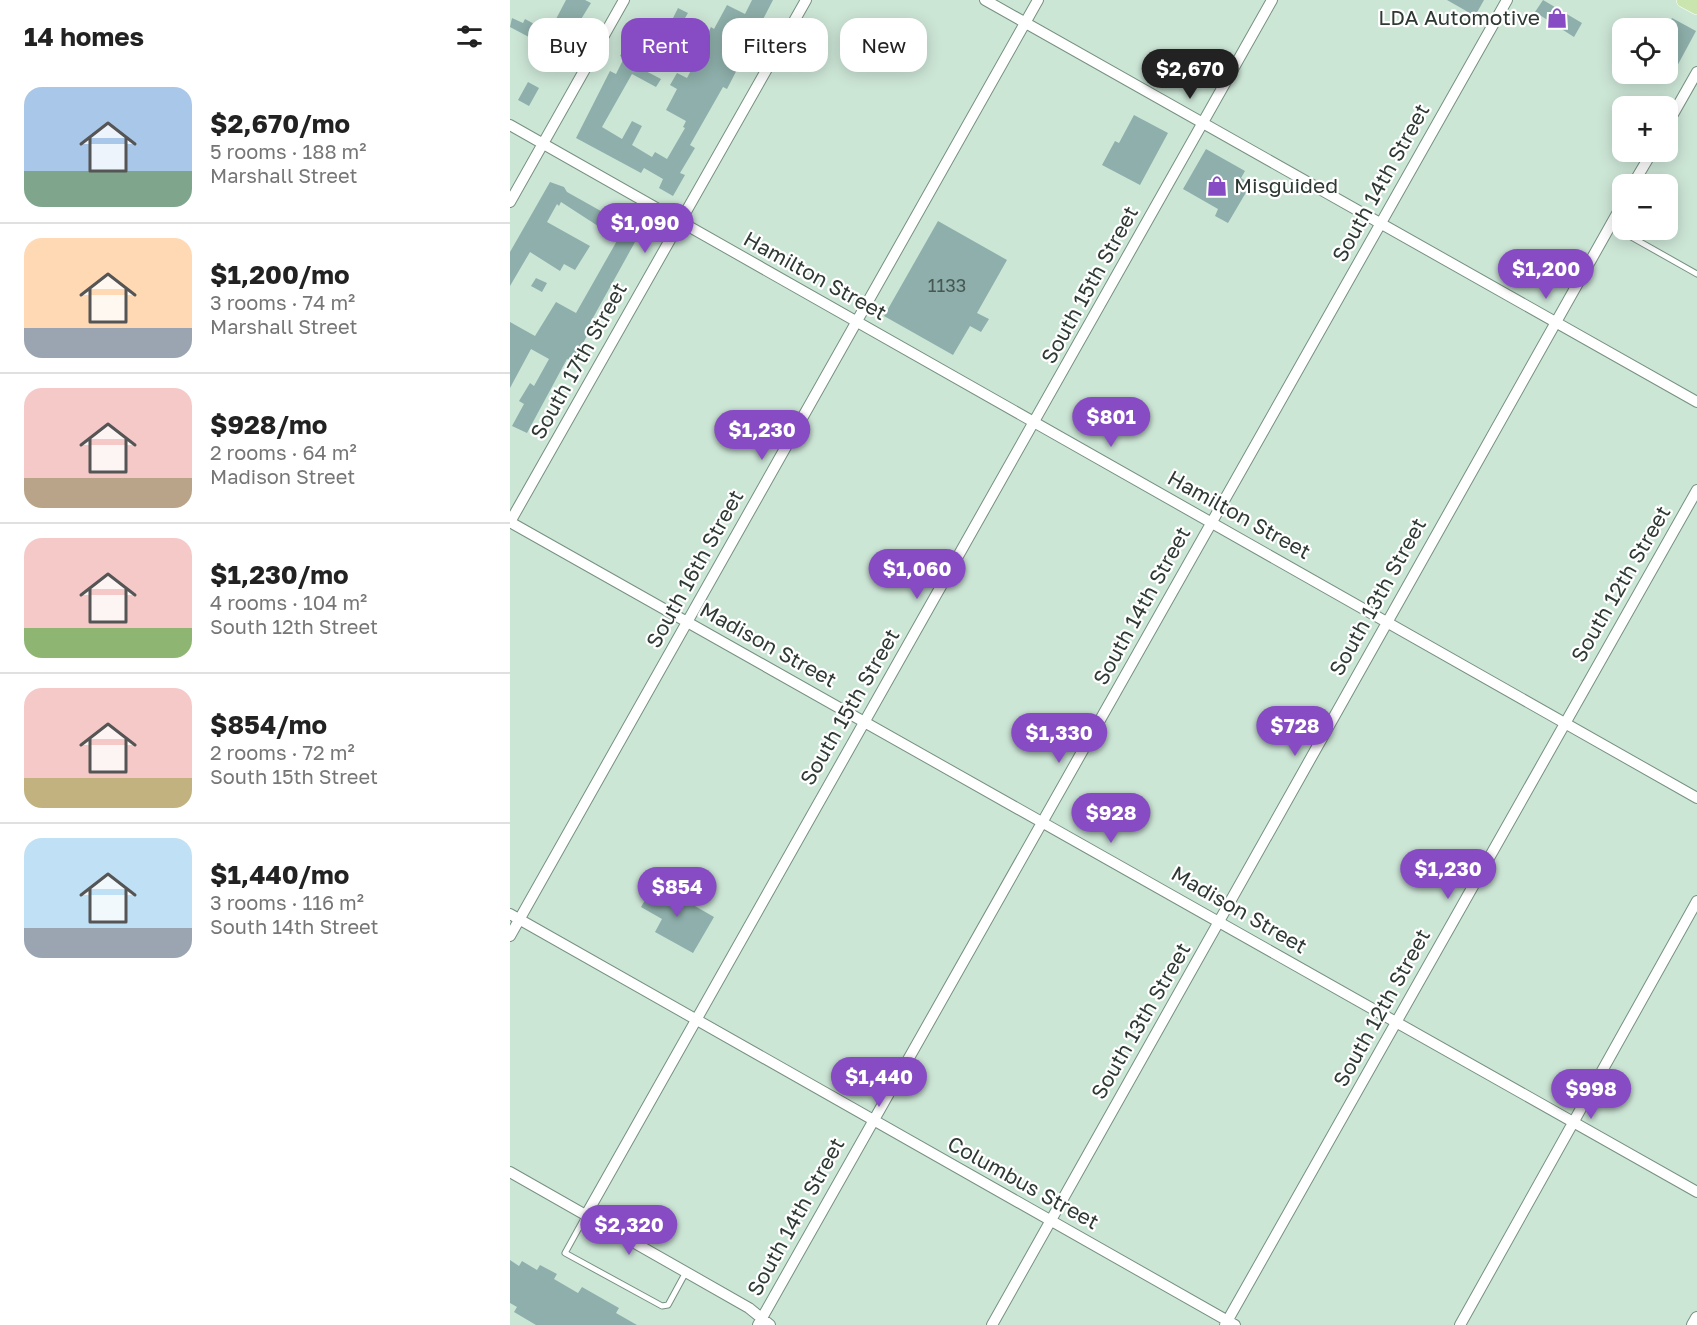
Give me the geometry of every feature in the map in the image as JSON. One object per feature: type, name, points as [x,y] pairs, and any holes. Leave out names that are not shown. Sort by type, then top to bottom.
[{"type":"main road","points":[[1684,0],[1697,7]]},
{"type":"street","points":[[510,202],[624,0]]},
{"type":"street","name":"South 17th Street","points":[[510,522],[806,0]]},
{"type":"street","points":[[985,0],[1697,402]]},
{"type":"street","name":"South 16th Street","points":[[510,936],[515,917],[688,623],[1038,0]]},
{"type":"street","name":"South 15th Street","points":[[586,1215],[1036,422],[1272,0]]},
{"type":"street","name":"South 14th Street","points":[[763,1323],[873,1121],[1507,0]]},
{"type":"street","points":[[1678,105],[1697,72]]},
{"type":"street","name":"Hamilton Street","points":[[510,125],[1697,798]]},
{"type":"street","name":"South 13th Street","points":[[992,1325],[1612,222]]},
{"type":"street","name":"South 12th Street","points":[[1229,1324],[1564,722],[1697,490]]},
{"type":"street","name":"Madison Street","points":[[510,522],[1697,1192]]},
{"type":"street","points":[[1460,1325],[1697,901]]},
{"type":"street","name":"Columbus Street","points":[[515,917],[1229,1324]]},
{"type":"street","points":[[510,1172],[749,1308],[763,1323]]},
{"type":"street","points":[[1693,1325],[1697,1318]]},
{"type":"lane","points":[[1610,225],[1697,274]]},
{"type":"lane","points":[[586,1215],[565,1253],[662,1306],[668,1305],[686,1272]]},
{"type":"building","points":[[566,0],[585,0],[591,3],[582,18],[557,18]]},
{"type":"building","points":[[752,0],[773,0],[764,18],[722,18],[722,72],[736,72],[727,89],[723,87],[690,145],[695,148],[680,173],[685,175],[673,196],[659,188],[663,179],[644,168],[641,173],[576,138],[610,71],[616,74],[621,64],[621,72],[648,72],[661,79],[656,87],[632,74],[602,127],[622,139],[632,121],[642,126],[632,145],[652,157],[655,152],[667,159],[685,128],[683,127],[686,121],[666,110],[677,89],[670,85],[677,73],[687,78],[690,72],[710,72],[710,29],[711,27],[714,29],[727,5],[745,14]]},
{"type":"building","points":[[1447,0],[1484,0],[1475,16]]},
{"type":"building","name":"LDA Automotive","points":[[1543,0],[1582,23],[1574,37],[1535,12]]},
{"type":"building","points":[[678,8],[688,13],[685,18],[673,18]]},
{"type":"building","points":[[512,18],[523,23],[525,19],[528,21],[528,37],[510,27]]},
{"type":"building","points":[[1678,21],[1696,31],[1678,64]]},
{"type":"building","points":[[528,82],[539,88],[529,106],[518,100]]},
{"type":"building","points":[[1134,115],[1168,133],[1140,185],[1102,165],[1115,141],[1119,143]]},
{"type":"building","name":"Misguided","points":[[1206,149],[1245,171],[1241,178],[1251,184],[1228,223],[1215,216],[1218,209],[1183,189]]},
{"type":"building","points":[[550,182],[564,187],[567,192],[624,224],[629,222],[641,228],[589,325],[592,327],[571,361],[567,359],[527,433],[512,426],[524,404],[519,401],[530,383],[534,386],[549,359],[531,349],[510,388],[510,322],[535,336],[556,302],[576,313],[618,239],[561,202],[559,206],[557,204],[547,222],[590,246],[575,270],[564,264],[560,271],[530,252],[510,286],[510,252]]},
{"type":"building","points":[[938,221],[1007,260],[977,313],[989,319],[981,332],[970,326],[953,355],[884,316]]},
{"type":"building","points":[[536,278],[547,283],[542,292],[531,286]]},
{"type":"building","points":[[655,883],[714,917],[693,953],[655,932],[662,919],[641,907]]},
{"type":"building","points":[[510,1260],[519,1266],[522,1261],[537,1270],[540,1265],[557,1274],[554,1279],[578,1293],[582,1287],[619,1308],[616,1313],[637,1325],[536,1325],[514,1312],[517,1307],[510,1303]]},
{"type":"place","name":"LDA Automotive","points":[[1557,18]]},
{"type":"place","name":"Misguided","points":[[1217,186]]}]
